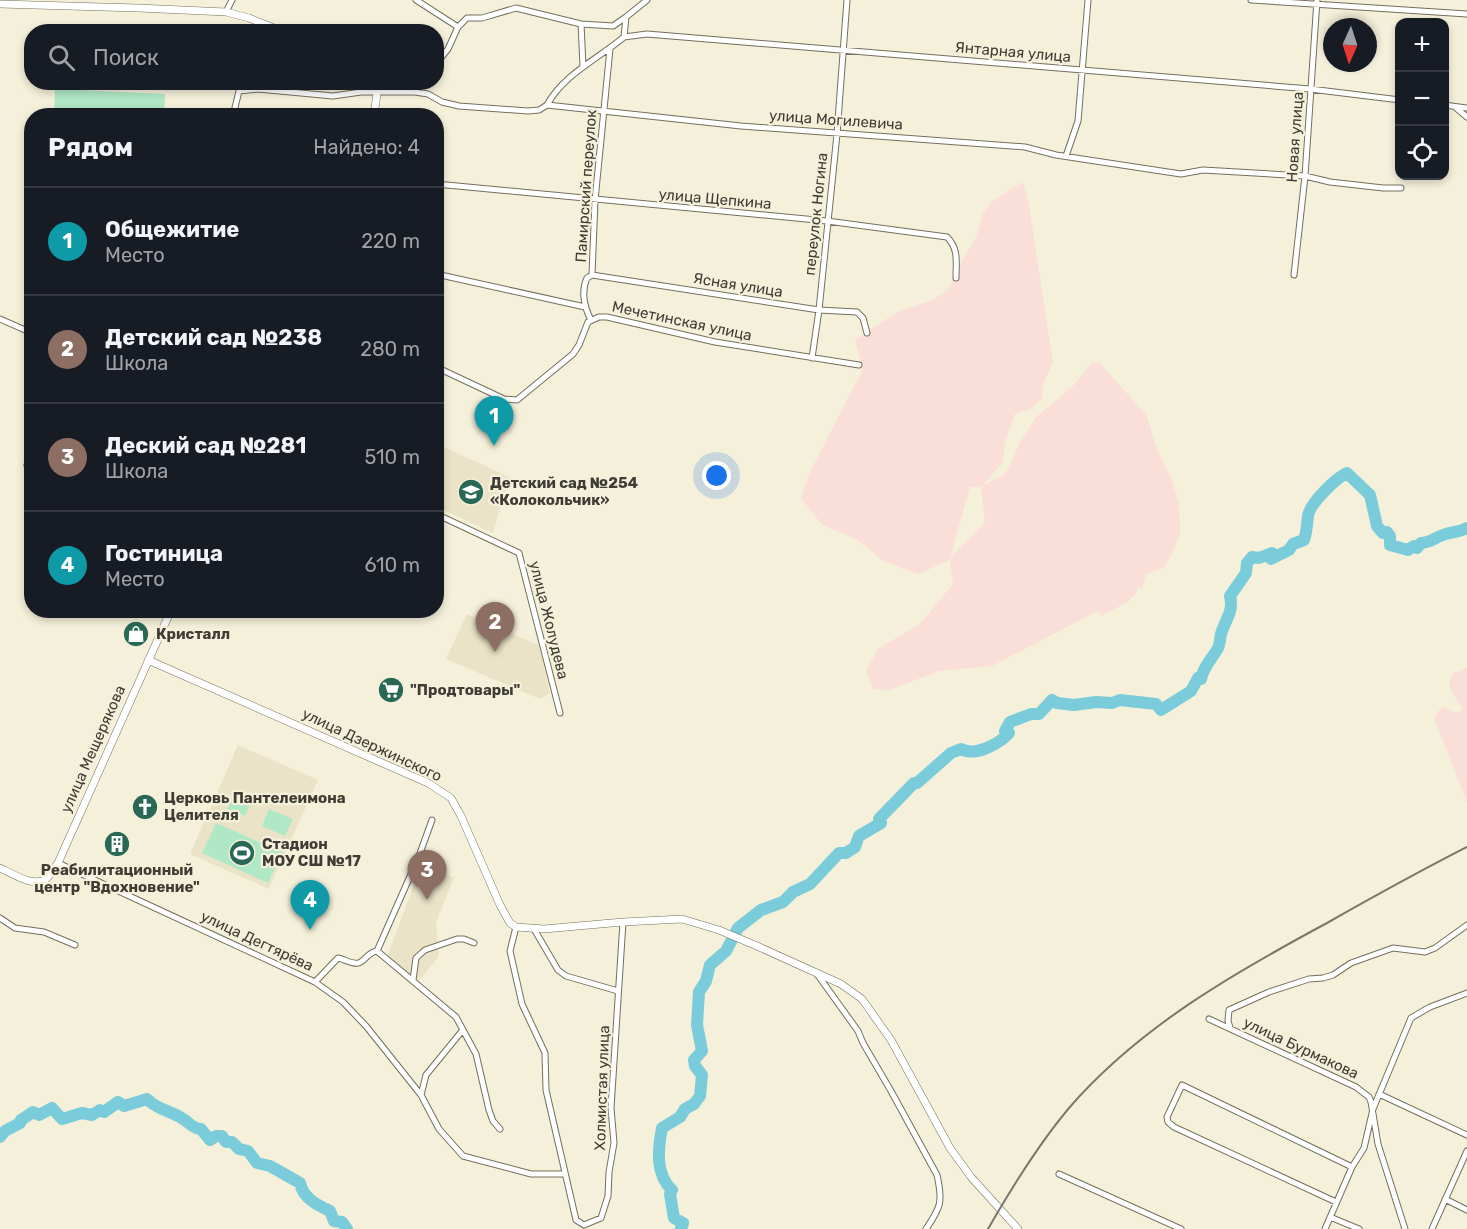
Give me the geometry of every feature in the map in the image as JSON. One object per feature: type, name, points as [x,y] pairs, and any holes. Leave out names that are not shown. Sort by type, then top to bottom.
[{"type":"street","points":[[226,12],[232,0]]},
{"type":"street","points":[[416,0],[458,27]]},
{"type":"street","points":[[444,54],[458,27],[467,18],[482,18],[516,8],[580,24],[613,26],[647,0]]},
{"type":"street","name":"переулок Ногина","points":[[812,358],[837,134],[847,0]]},
{"type":"street","points":[[1066,156],[1078,121],[1084,71],[1088,0]]},
{"type":"street","points":[[1251,0],[1467,14]]},
{"type":"street","name":"Новая улица","points":[[1294,275],[1305,176],[1317,3]]},
{"type":"street","points":[[0,4],[226,12],[264,24]]},
{"type":"street","points":[[547,105],[559,89],[583,66],[624,37],[626,17]]},
{"type":"street","points":[[580,24],[583,66]]},
{"type":"street","name":"Янтарная улица","points":[[624,37],[647,34],[843,49],[1310,89],[1395,99]]},
{"type":"street","name":"Памирский переулок","points":[[591,320],[585,307],[584,286],[587,278],[592,275],[595,200],[610,49]]},
{"type":"street","name":"улица Могилевича","points":[[235,108],[237,95],[243,90]]},
{"type":"street","name":"улица Могилевича","points":[[277,90],[333,96],[361,92],[415,92],[428,94],[442,102],[459,106],[528,111],[539,110],[547,105],[837,134],[1025,147],[1066,156],[1181,174],[1203,170],[1305,176],[1330,182],[1401,188]]},
{"type":"street","points":[[375,108],[376,90]]},
{"type":"street","points":[[1449,105],[1467,108]]},
{"type":"street","points":[[1455,106],[1467,117]]},
{"type":"street","name":"улица Щепкина","points":[[444,185],[827,221],[947,237],[956,250],[956,278]]},
{"type":"street","name":"Ясная улица","points":[[592,275],[819,310],[857,312],[863,318],[867,333]]},
{"type":"street","points":[[444,276],[585,307]]},
{"type":"street","name":"Мечетинская улица","points":[[444,371],[504,399],[517,400],[573,354],[586,325],[591,320],[607,317],[715,342],[859,365]]},
{"type":"street","points":[[0,319],[24,330]]},
{"type":"street","name":"улица Жолудева","points":[[444,518],[519,553],[560,713]]},
{"type":"street","name":"улица Мещерякова","points":[[0,868],[26,880],[36,881],[46,879],[58,862],[167,618]]},
{"type":"street","name":"улица Дзержинского","points":[[148,660],[428,783],[451,798],[500,905],[510,923],[516,927]]},
{"type":"street","points":[[377,951],[419,856],[432,819]]},
{"type":"street","name":"улица Дегтярёва","points":[[58,862],[315,982],[344,1002],[421,1095],[439,1129],[463,1156],[531,1174],[564,1174]]},
{"type":"street","points":[[0,918],[15,928],[44,932],[75,945]]},
{"type":"street","points":[[564,1174],[546,1090],[545,1053],[522,1004],[510,951],[516,927],[534,929],[682,919],[719,930],[816,972],[841,984],[862,999],[891,1040],[950,1148],[971,1177],[1018,1229]]},
{"type":"street","name":"Холмистая улица","points":[[564,1174],[576,1220],[584,1225],[601,1218],[608,1196],[609,1172],[615,1143],[610,1108],[623,922]]},
{"type":"street","points":[[1230,1028],[1229,1010],[1269,992],[1309,979],[1333,975],[1351,963],[1393,948],[1425,952],[1435,948],[1467,925]]},
{"type":"street","points":[[534,929],[558,970],[566,976],[618,991]]},
{"type":"street","points":[[413,980],[416,958],[425,950],[457,939],[474,943]]},
{"type":"street","points":[[315,982],[338,958],[356,963],[371,952],[377,951],[456,1017],[476,1054],[489,1110],[493,1121],[500,1129]]},
{"type":"street","points":[[816,972],[858,1031],[862,1044],[891,1091],[937,1176],[940,1190],[939,1209],[926,1229]]},
{"type":"street","points":[[1325,1229],[1352,1167],[1364,1148],[1373,1109],[1411,1018],[1430,1007],[1467,993]]},
{"type":"street","name":"улица Бурмакова","points":[[1209,1019],[1356,1086],[1368,1097],[1373,1109]]},
{"type":"street","points":[[421,1095],[426,1075],[462,1031]]},
{"type":"street","points":[[1336,1202],[1174,1126],[1168,1122],[1167,1117],[1182,1085],[1352,1167]]},
{"type":"street","points":[[1379,1094],[1467,1135]]},
{"type":"street","points":[[1373,1109],[1378,1144],[1405,1229]]},
{"type":"street","points":[[1432,1229],[1467,1151]]},
{"type":"street","points":[[1059,1174],[1180,1229]]},
{"type":"street","points":[[1445,1199],[1467,1210]]},
{"type":"street","points":[[1330,1217],[1359,1229]]},
{"type":"shaded area","points":[[1023,182],[1029,205],[1053,363],[1043,384],[1042,398],[1033,408],[1015,414],[1005,441],[1003,462],[983,485],[1002,476],[1009,468],[1019,444],[1036,417],[1072,387],[1092,362],[1100,363],[1147,416],[1157,449],[1171,478],[1179,504],[1180,533],[1164,568],[1146,574],[1142,588],[1138,588],[1134,596],[1126,603],[1101,616],[1098,611],[992,666],[939,671],[887,691],[873,689],[866,670],[879,648],[920,624],[953,584],[950,560],[918,574],[883,561],[858,540],[822,525],[801,498],[810,472],[863,369],[855,340],[897,312],[932,300],[948,290],[976,238],[983,213],[994,200]],"holes":[[[970,487],[981,487],[985,522],[950,558]]]},
{"type":"shaded area","name":"Детский сад №254 «Колокольчик»","points":[[444,447],[509,477],[493,533],[444,510]]},
{"type":"shaded area","points":[[467,614],[539,645],[550,693],[540,699],[446,659]]},
{"type":"shaded area","points":[[1467,668],[1467,802],[1434,718],[1442,706],[1456,713],[1463,710],[1449,686],[1452,674]]},
{"type":"shaded area","points":[[238,745],[318,780],[269,889],[190,854]]},
{"type":"shaded area","points":[[422,863],[454,878],[436,922],[439,956],[419,981],[386,960]]},
{"type":"green space","points":[[55,90],[165,94],[164,108],[54,108]]},
{"type":"green space","points":[[234,796],[251,803],[245,816],[227,809]]},
{"type":"green space","points":[[269,809],[293,819],[285,836],[262,826]]},
{"type":"green space","name":"Стадион МОУ СШ №17","points":[[216,823],[282,852],[268,883],[202,853]]},
{"type":"waterway","points":[[681,1229],[683,1223],[674,1218],[670,1194],[672,1190],[660,1169],[659,1144],[662,1128],[680,1117],[685,1109],[694,1104],[700,1096],[702,1075],[695,1066],[694,1060],[702,1051],[697,1025],[699,992],[706,981],[710,965],[726,951],[738,928],[761,910],[783,902],[793,892],[810,884],[839,853],[846,853],[855,847],[859,836],[881,823],[879,819],[914,783],[917,783],[951,753],[961,749],[980,750],[993,745],[1009,733],[1005,731],[1010,722],[1031,714],[1039,714],[1052,700],[1057,703],[1074,705],[1096,702],[1112,703],[1120,700],[1156,704],[1161,710],[1191,691],[1198,678],[1201,679],[1218,648],[1230,611],[1230,596],[1246,573],[1247,563],[1252,557],[1259,558],[1272,553],[1271,559],[1289,550],[1293,544],[1304,540],[1308,516],[1313,504],[1330,485],[1347,473],[1370,495],[1377,526],[1383,533],[1387,532],[1390,536],[1390,545],[1408,550],[1414,546],[1417,548],[1421,543],[1467,528]]},
{"type":"waterway","points":[[0,1137],[33,1112],[39,1115],[52,1108],[62,1119],[82,1113],[92,1115],[100,1110],[104,1112],[118,1102],[124,1106],[147,1099],[155,1106],[201,1129],[210,1140],[216,1136],[222,1136],[226,1142],[232,1142],[239,1149],[248,1151],[257,1163],[270,1166],[300,1183],[307,1197],[330,1211],[334,1221],[342,1222],[347,1229]]},
{"type":"railway","points":[[988,1229],[1026,1167],[1069,1108],[1096,1079],[1157,1027],[1189,1004],[1257,962],[1467,847]]},
{"type":"place","name":"Общежитие","points":[[494,446]]},
{"type":"place","name":"Детский сад №254 «Колокольчик»","points":[[471,492]]},
{"type":"place","name":"Кристалл","points":[[136,634]]},
{"type":"place","name":"Детский сад №238","points":[[495,652]]},
{"type":"place","name":"\"Продтовары\"","points":[[391,690]]},
{"type":"place","name":"Церковь Пантелеимона Целителя","points":[[145,807]]},
{"type":"place","name":"Реабилитационный центр \"Вдохновение\"","points":[[117,844]]},
{"type":"place","name":"Стадион МОУ СШ №17","points":[[242,853]]},
{"type":"place","name":"Деский сад №281","points":[[427,900]]},
{"type":"place","name":"Гостиница","points":[[310,930]]}]
